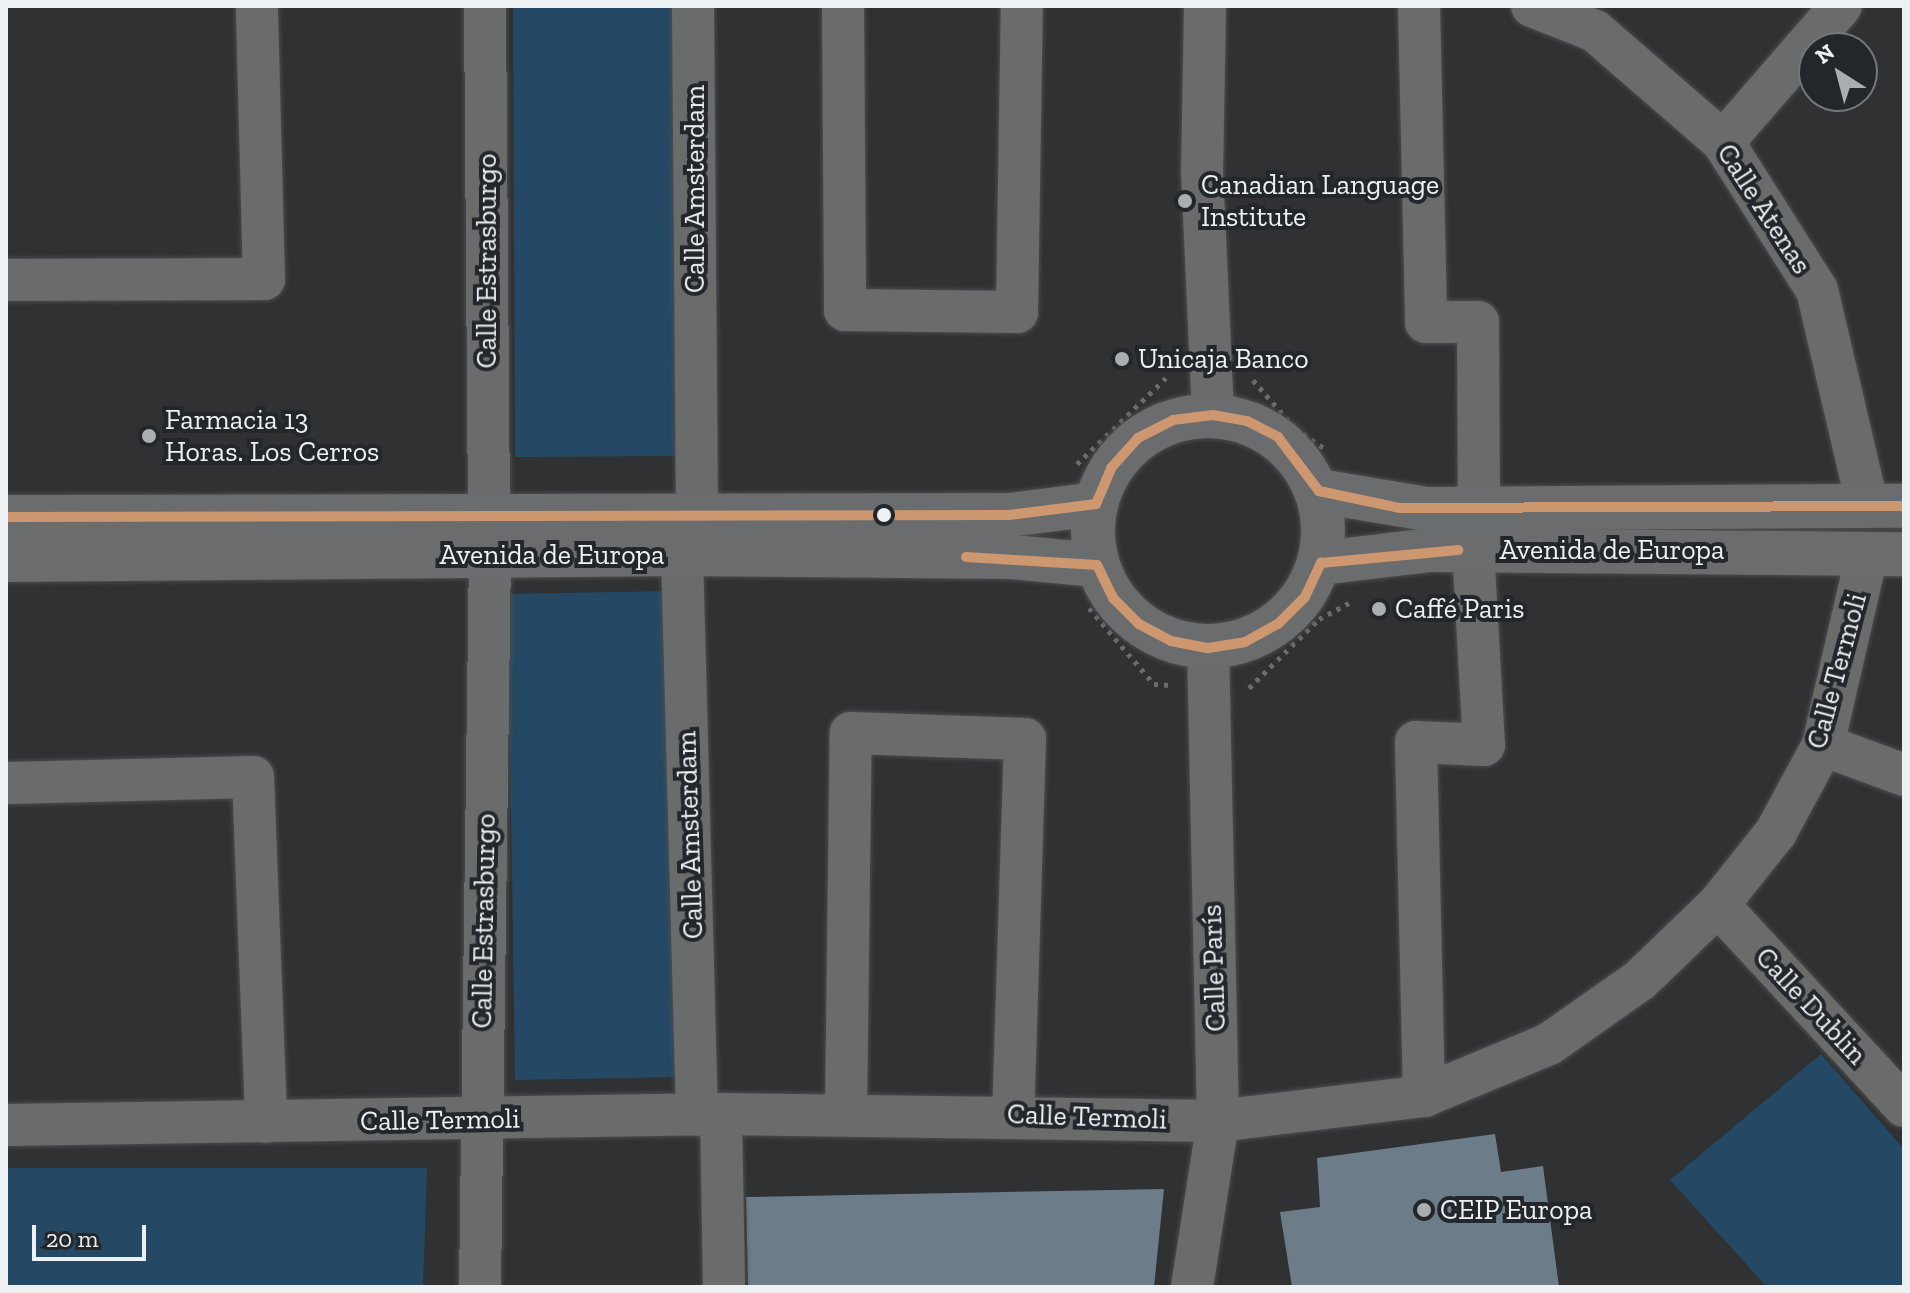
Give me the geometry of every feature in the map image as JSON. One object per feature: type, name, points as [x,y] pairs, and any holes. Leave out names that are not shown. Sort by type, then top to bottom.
[{"type":"main road","points":[[1213,415],[1247,421],[1278,437],[1302,461],[1319,491],[1321,563],[1305,597],[1278,624],[1245,642],[1208,648],[1171,641],[1139,624],[1113,598],[1097,565],[1096,504],[1111,468],[1138,438],[1173,420],[1213,415]]},
{"type":"main road","points":[[1319,491],[1400,508],[1476,530],[1886,505]]},
{"type":"main road","name":"Avenida de Europa","points":[[6,517],[489,536],[690,535],[1009,515],[1096,504]]},
{"type":"main road","name":"Avenida de Europa","points":[[1321,563],[1476,530],[1886,554]]},
{"type":"main road","name":"Avenida de Europa","points":[[690,535],[1097,565]]},
{"type":"main road","name":"Avenida de Europa","points":[[6,560],[489,536]]},
{"type":"street","points":[[6,280],[264,279],[257,6]]},
{"type":"street","name":"Calle Estrasburgo","points":[[480,1287],[489,536],[485,6]]},
{"type":"street","name":"Calle Amsterdam","points":[[693,6],[690,535],[709,1115],[724,1287]]},
{"type":"street","points":[[843,6],[845,310],[1001,312],[1017,312],[1022,6]]},
{"type":"street","points":[[1205,6],[1202,171],[1213,415]]},
{"type":"street","points":[[1419,6],[1426,322],[1478,322],[1476,530],[1484,745],[1416,742],[1424,1096]]},
{"type":"street","name":"Calle Atenas","points":[[1532,6],[1595,31],[1723,142],[1817,290],[1886,505]]},
{"type":"street","points":[[1723,142],[1841,6]]},
{"type":"street","name":"Calle Termoli","points":[[6,1125],[480,1121],[709,1115],[1013,1114],[1218,1121],[1424,1096],[1549,1044],[1640,980],[1718,905],[1776,832],[1823,745],[1886,554]]},
{"type":"street","name":"Calle París","points":[[1192,1287],[1218,1121],[1208,648]]},
{"type":"street","points":[[846,1115],[851,733],[1025,739],[1013,1114]]},
{"type":"street","points":[[1823,745],[1904,775]]},
{"type":"street","points":[[6,783],[253,777],[266,1122]]},
{"type":"street","name":"Calle Dublin","points":[[1718,905],[1904,1106]]},
{"type":"shaded area","points":[[513,6],[676,6],[677,456],[515,457]]},
{"type":"shaded area","points":[[673,591],[680,1077],[515,1080],[508,594]]},
{"type":"shaded area","points":[[1821,1054],[1904,1149],[1904,1287],[1767,1287],[1670,1180]]},
{"type":"shaded area","points":[[6,1168],[427,1168],[423,1287],[6,1287]]},
{"type":"building","name":"CEIP Europa","points":[[1495,1134],[1501,1172],[1543,1166],[1559,1287],[1292,1287],[1280,1212],[1320,1207],[1317,1158]]},
{"type":"building","points":[[1164,1189],[1154,1287],[748,1287],[746,1197]]},
{"type":"transit line","points":[[6,517],[1009,515],[1096,504],[1111,468],[1138,438],[1173,420],[1213,415],[1247,421],[1278,437],[1319,491],[1400,508],[1904,506]]},
{"type":"transit line","points":[[966,557],[1097,565],[1113,598],[1139,624],[1171,641],[1208,648],[1245,642],[1278,624],[1305,597],[1321,563],[1458,550]]},
{"type":"place","name":"Canadian Language Institute","points":[[1185,201]]},
{"type":"place","name":"Unicaja Banco","points":[[1122,359]]},
{"type":"place","name":"Farmacia 13 Horas. Los Cerros","points":[[149,436]]},
{"type":"place","name":"Caffé Paris","points":[[1379,609]]},
{"type":"place","name":"CEIP Europa","points":[[1424,1210]]}]
